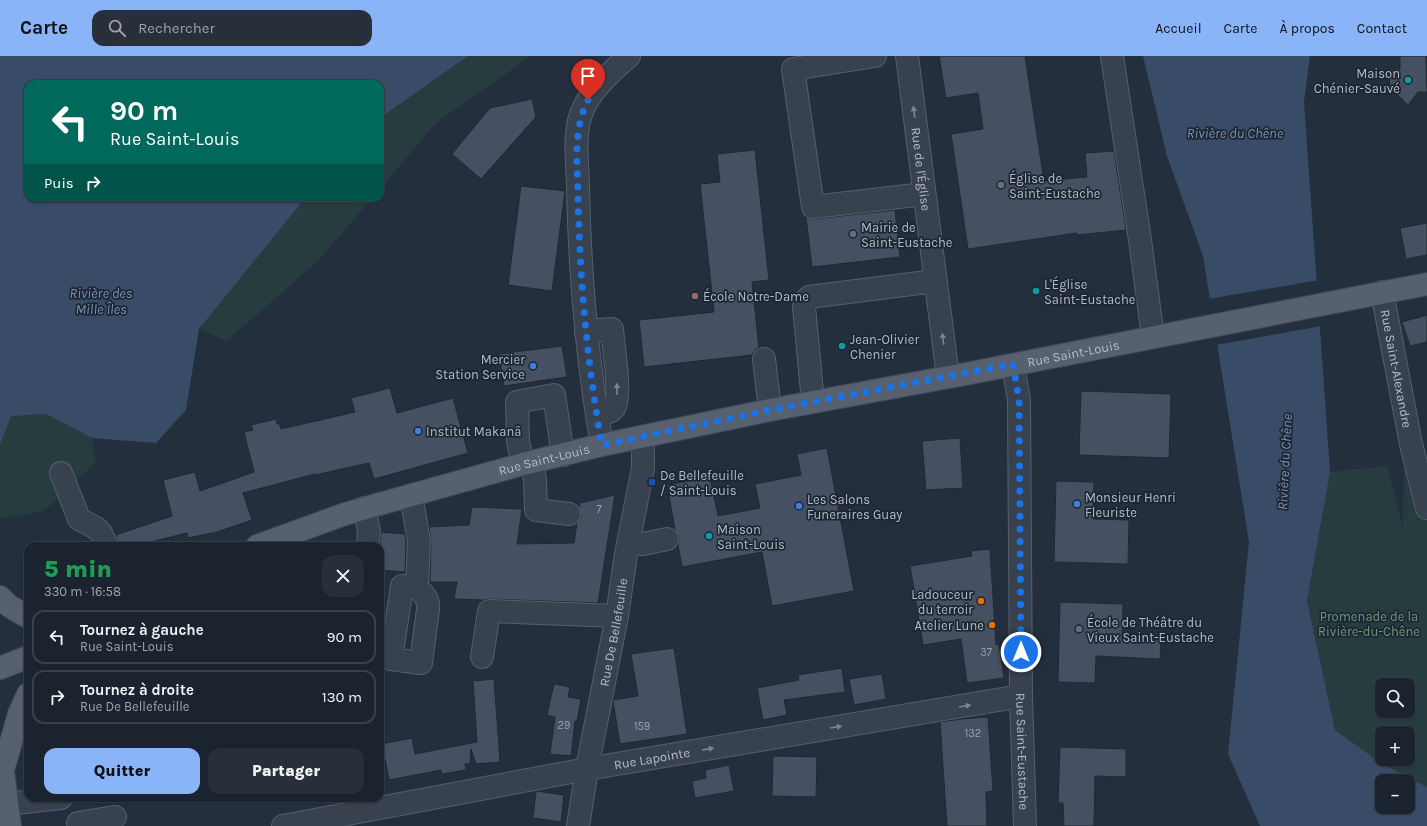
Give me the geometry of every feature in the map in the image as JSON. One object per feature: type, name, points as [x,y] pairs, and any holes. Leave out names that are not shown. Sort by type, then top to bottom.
[{"type":"main road","name":"Rue Saint-Louis","points":[[274,542],[364,508],[602,445],[770,410],[1427,284]]},
{"type":"main road","points":[[0,597],[9,606],[24,615]]},
{"type":"main road","points":[[0,668],[24,659]]},
{"type":"main road","points":[[3,770],[19,714],[24,703]]},
{"type":"main road","points":[[0,747],[10,826]]},
{"type":"street","points":[[602,445],[586,331],[581,268],[577,145],[579,123],[586,105],[596,89],[629,56]]},
{"type":"street","points":[[875,56],[793,69],[813,207],[924,194]]},
{"type":"street","name":"Rue de l'Église","points":[[907,56],[948,377]]},
{"type":"street","points":[[1112,56],[1153,337]]},
{"type":"street","points":[[813,402],[804,307],[805,301],[808,297],[935,281]]},
{"type":"street","name":"Rue Saint-Alexandre","points":[[1382,292],[1411,444],[1427,508]]},
{"type":"street","points":[[764,359],[770,410]]},
{"type":"street","name":"Rue Saint-Eustache","points":[[1013,364],[1019,400],[1021,696],[1025,826]]},
{"type":"street","points":[[563,455],[554,395],[517,402],[518,442],[534,479],[536,510],[570,514]]},
{"type":"street","name":"Rue De Bellefeuille","points":[[578,826],[587,769],[617,616],[628,543],[643,468],[643,451],[640,438]]},
{"type":"street","points":[[61,473],[79,518],[101,532],[105,542]]},
{"type":"street","points":[[411,495],[419,541],[417,588]]},
{"type":"street","points":[[364,508],[369,531],[368,542]]},
{"type":"street","points":[[628,543],[643,544],[667,539]]},
{"type":"street","points":[[482,657],[489,611],[617,616]]},
{"type":"street","name":"Rue Lapointe","points":[[283,826],[587,769],[1021,696]]},
{"type":"street","points":[[7,804],[25,802]]},
{"type":"street","points":[[75,802],[78,825],[115,817]]},
{"type":"green space","points":[[468,56],[531,56],[437,122],[384,184],[384,115]]},
{"type":"green space","points":[[300,202],[369,202],[319,260],[227,341],[199,329]]},
{"type":"green space","points":[[46,414],[92,438],[96,462],[44,511],[0,519],[0,445],[11,415]]},
{"type":"green space","name":"Promenade de la Rivière-du-Chêne","points":[[1427,456],[1427,787],[1415,781],[1415,774],[1402,774],[1386,766],[1415,766],[1415,726],[1375,726],[1375,759],[1335,730],[1307,601],[1330,472],[1387,466],[1403,528],[1404,458]]},
{"type":"water","name":"Rivière des Mille Îles","points":[[0,56],[468,56],[384,115],[384,80],[24,80],[24,202],[302,202],[199,329],[186,410],[156,443],[92,438],[46,414],[11,416],[0,445]]},
{"type":"water","name":"Rivière du Chêne","points":[[1143,56],[1310,56],[1304,102],[1330,472],[1307,601],[1335,730],[1375,759],[1375,766],[1386,766],[1402,774],[1375,774],[1375,814],[1415,814],[1415,781],[1427,787],[1427,826],[1260,826],[1228,754],[1249,542],[1203,256],[1167,156]]},
{"type":"pier","points":[[1319,280],[1322,326],[1216,345],[1208,299]]},
{"type":"building","name":"Église de Saint-Eustache","points":[[939,56],[1025,56],[1044,181],[1087,177],[1085,153],[1114,151],[1126,230],[1077,235],[1077,233],[968,249],[951,134],[983,129],[978,93],[946,98]]},
{"type":"building","name":"Maison Chénier-Sauvé","points":[[1400,56],[1426,56],[1427,92],[1418,92],[1408,105],[1396,93],[1389,93],[1390,69],[1400,69]]},
{"type":"building","points":[[532,99],[536,117],[481,179],[452,154],[490,108]]},
{"type":"building","points":[[755,150],[769,280],[752,282],[759,348],[756,349],[752,355],[644,367],[639,320],[714,312],[700,184],[720,182],[717,154]]},
{"type":"building","points":[[521,186],[565,191],[552,291],[508,285]]},
{"type":"building","name":"Mairie de Saint-Eustache","points":[[895,210],[900,257],[812,267],[806,217],[814,219]]},
{"type":"building","points":[[1427,223],[1427,255],[1406,259],[1400,228]]},
{"type":"building","points":[[1427,315],[1427,342],[1410,346],[1402,322]]},
{"type":"building","name":"Mercier Station Service","points":[[562,346],[567,377],[504,386],[499,354]]},
{"type":"building","points":[[390,388],[397,413],[453,398],[468,453],[374,479],[369,463],[315,474],[243,493],[252,520],[217,532],[188,538],[187,533],[150,542],[118,542],[116,535],[172,516],[163,480],[195,472],[200,491],[254,472],[244,432],[253,430],[251,425],[276,419],[277,424],[279,423],[281,429],[355,412],[351,398]]},
{"type":"building","points":[[1081,391],[1171,394],[1169,458],[1079,455]]},
{"type":"building","points":[[960,438],[963,488],[926,490],[922,441]]},
{"type":"building","name":"Les Salons Funeraires Guay","points":[[827,448],[854,591],[772,606],[762,552],[682,567],[678,545],[679,537],[675,530],[667,485],[710,477],[718,516],[760,508],[755,484],[801,475],[797,454]]},
{"type":"building","points":[[1056,481],[1094,482],[1093,519],[1129,520],[1128,564],[1054,562]]},
{"type":"building","points":[[615,495],[598,603],[454,599],[457,582],[430,582],[431,541],[429,527],[469,525],[472,507],[522,509],[517,544],[574,543],[577,523],[581,516],[579,507],[580,503]]},
{"type":"building","points":[[381,532],[405,534],[405,572],[384,570],[384,542],[381,542]]},
{"type":"building","points":[[990,549],[996,645],[999,644],[1004,678],[967,683],[961,639],[923,645],[910,566],[972,556],[971,551]]},
{"type":"building","points":[[1060,602],[1123,604],[1122,638],[1161,640],[1160,659],[1096,656],[1095,683],[1058,682]]},
{"type":"building","points":[[674,648],[687,734],[620,744],[613,700],[638,696],[631,654]]},
{"type":"building","points":[[842,668],[845,692],[784,700],[787,715],[763,720],[757,688],[799,680],[798,675]]},
{"type":"building","points":[[882,674],[886,699],[854,705],[849,679]]},
{"type":"building","points":[[494,679],[500,762],[476,764],[471,749],[470,764],[465,764],[466,770],[442,774],[441,770],[389,780],[384,754],[384,744],[412,738],[415,754],[477,742],[473,681]]},
{"type":"building","points":[[554,684],[570,687],[568,697],[581,699],[577,721],[575,721],[571,756],[550,754],[555,717],[547,715]]},
{"type":"building","points":[[988,717],[993,791],[986,792],[987,826],[947,826],[940,722]]},
{"type":"building","points":[[1060,747],[1126,749],[1126,777],[1095,776],[1094,826],[1064,826],[1063,803],[1058,803]]},
{"type":"building","points":[[773,756],[817,757],[816,797],[772,796]]},
{"type":"building","points":[[729,765],[734,791],[695,798],[692,781],[706,778],[705,770]]},
{"type":"building","points":[[536,791],[564,795],[561,822],[533,818]]},
{"type":"place","name":"Maison Chénier-Sauvé","points":[[1408,80]]},
{"type":"place","name":"Église de Saint-Eustache","points":[[1001,185]]},
{"type":"place","name":"Mairie de Saint-Eustache","points":[[853,234]]},
{"type":"place","name":"L'Église Saint-Eustache","points":[[1036,291]]},
{"type":"place","name":"École Notre-Dame","points":[[695,296]]},
{"type":"place","name":"Jean-Olivier Chenier","points":[[842,346]]},
{"type":"place","name":"Mercier Station Service","points":[[533,366]]},
{"type":"place","name":"Institut Makanä","points":[[418,431]]},
{"type":"place","name":"De Bellefeuille / Saint-Louis","points":[[652,482]]},
{"type":"place","name":"Monsieur Henri Fleuriste","points":[[1077,504]]},
{"type":"place","name":"Les Salons Funeraires Guay","points":[[799,506]]},
{"type":"place","name":"Maison Saint-Louis","points":[[709,536]]},
{"type":"place","name":"Ladouceur du terroir","points":[[981,601]]},
{"type":"place","name":"Atelier Lune","points":[[992,625]]},
{"type":"place","name":"École de Théâtre du Vieux Saint-Eustache","points":[[1079,629]]},
{"type":"route","points":[[588,100],[579,123],[577,145],[581,268],[590,367],[602,445],[770,410],[1013,364],[1019,400],[1021,652]]}]
